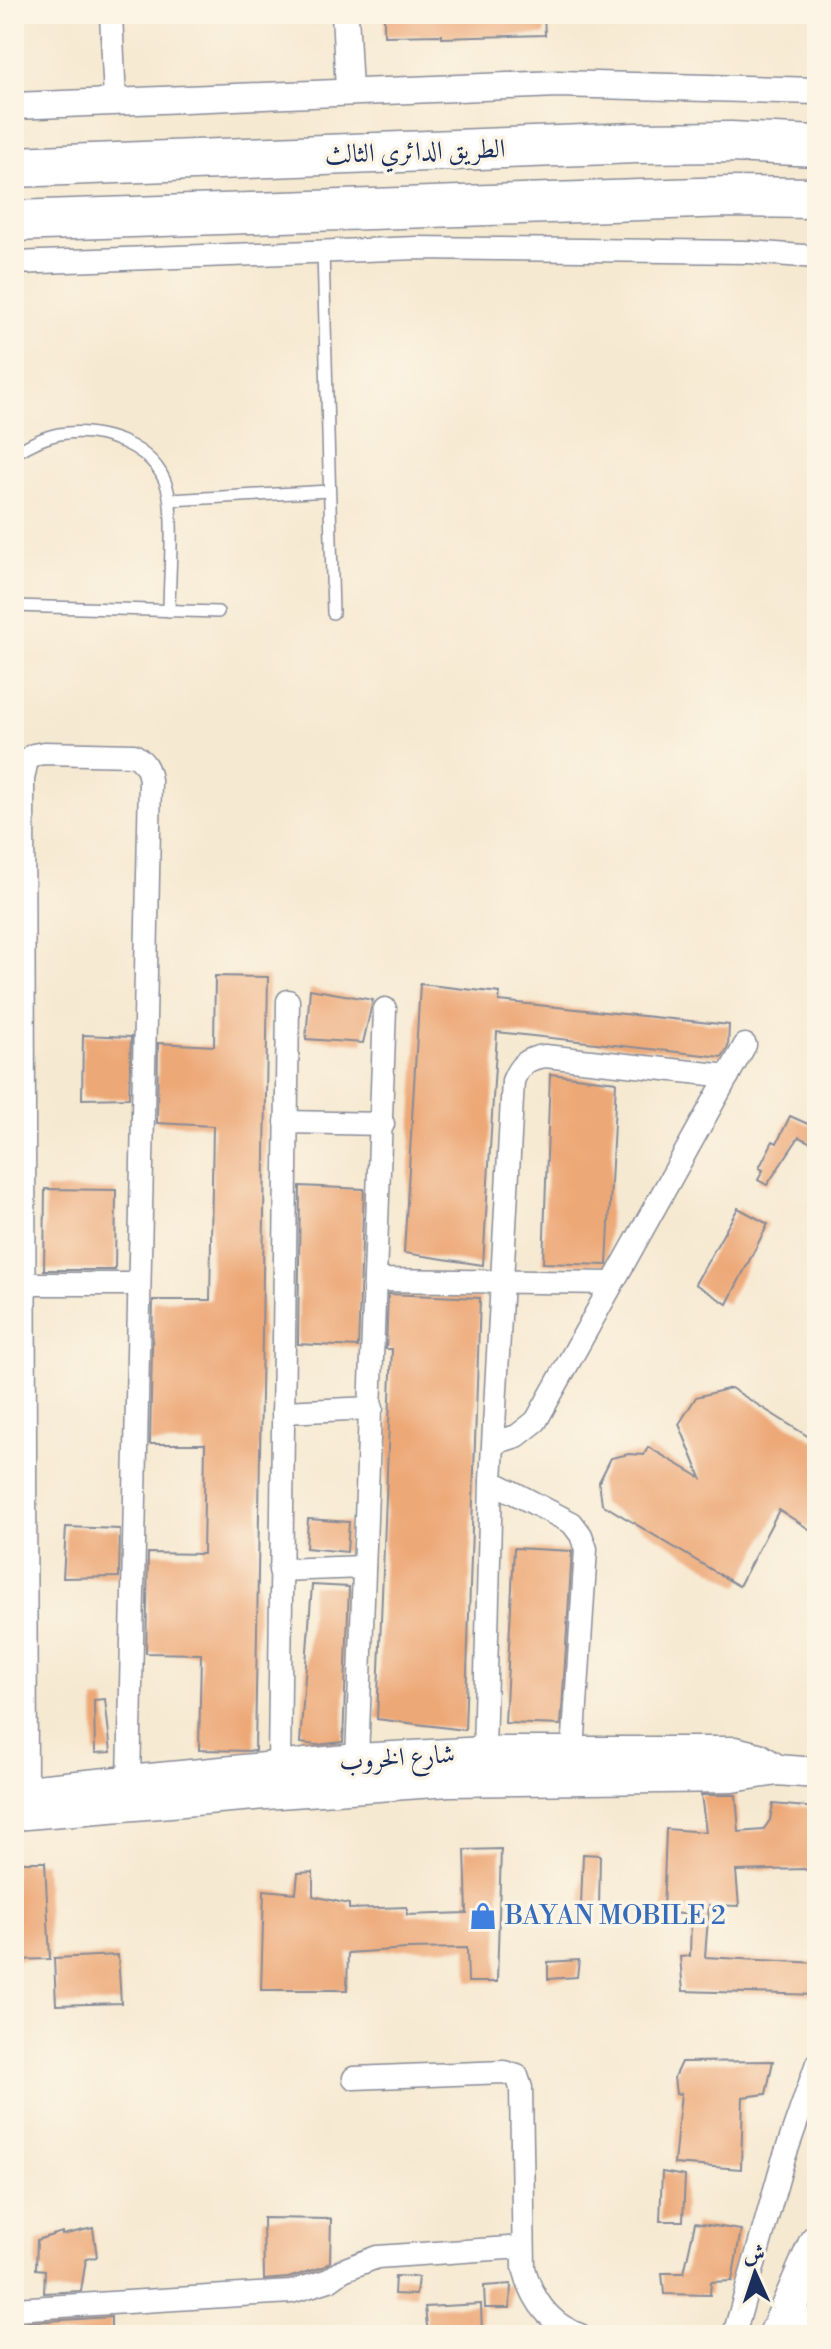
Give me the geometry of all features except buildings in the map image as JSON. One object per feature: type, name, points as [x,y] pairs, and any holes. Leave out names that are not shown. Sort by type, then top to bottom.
[{"type":"highway","name":"الطريق الدائري الثالث","points":[[14,167],[636,143],[731,142],[817,146]]},
{"type":"highway","points":[[14,221],[714,198],[817,198]]},
{"type":"highway","points":[[777,2335],[817,2243]]},
{"type":"highway","points":[[813,2335],[817,2325]]},
{"type":"main road","name":"شارع الخروب","points":[[18,1799],[449,1768],[484,1752],[735,1752],[758,1758],[777,1770]]},
{"type":"main road","name":"شارع الخروب","points":[[18,1799],[129,1783],[357,1759],[449,1768],[732,1777],[777,1770],[817,1773]]},
{"type":"street","points":[[111,14],[115,101]]},
{"type":"street","points":[[345,14],[349,90]]},
{"type":"street","points":[[14,106],[349,90],[558,84],[817,91]]},
{"type":"street","points":[[14,263],[417,248],[748,252],[817,257]]},
{"type":"street","points":[[18,1799],[24,1284],[23,779],[27,760],[44,753],[134,755],[143,761],[148,770],[129,1783]]},
{"type":"street","points":[[279,1767],[288,1001]]},
{"type":"street","points":[[357,1759],[385,1009]]},
{"type":"street","points":[[494,1443],[517,1436],[536,1421],[745,1045]]},
{"type":"street","points":[[484,1752],[491,1481],[513,1081],[524,1062],[545,1056],[728,1076]]},
{"type":"street","points":[[286,1122],[383,1124]]},
{"type":"street","points":[[375,1280],[612,1283]]},
{"type":"street","points":[[24,1284],[139,1284]]},
{"type":"street","points":[[283,1412],[372,1408]]},
{"type":"street","points":[[491,1481],[572,1523],[586,1549],[573,1752]]},
{"type":"street","points":[[280,1570],[364,1567]]},
{"type":"street","points":[[734,2335],[783,2161],[817,2063]]},
{"type":"street","points":[[354,2078],[504,2072],[517,2076],[521,2088],[522,2247],[528,2284],[536,2300],[560,2325],[580,2335]]},
{"type":"street","points":[[14,2309],[291,2292],[329,2280],[343,2270],[377,2257],[522,2247]]},
{"type":"lane","points":[[323,252],[333,613]]},
{"type":"lane","points":[[14,454],[57,434],[89,433],[134,448],[159,468],[170,500],[169,611]]},
{"type":"lane","points":[[170,500],[329,491]]},
{"type":"lane","points":[[14,606],[218,612]]},
{"type":"place","name":"BAYAN MOBILE 2","points":[[483,1916]]}]
